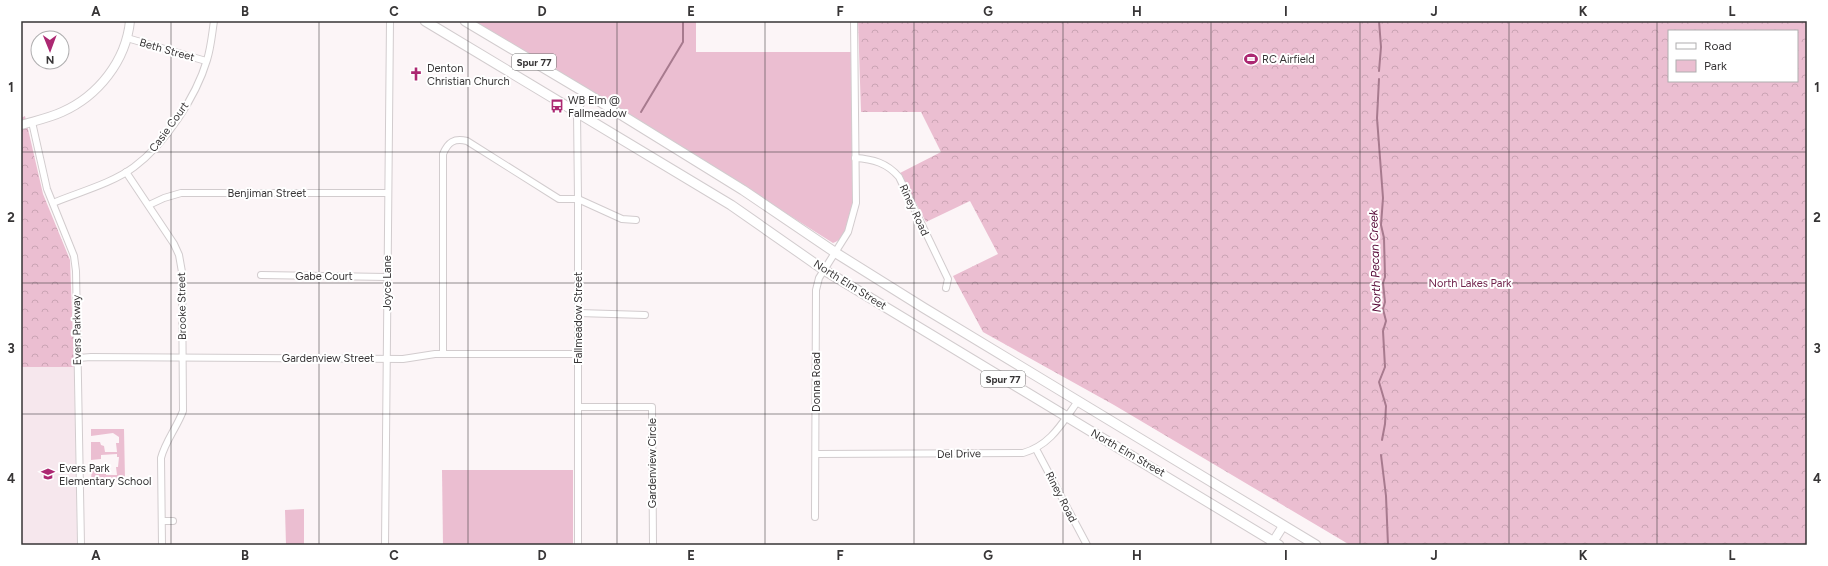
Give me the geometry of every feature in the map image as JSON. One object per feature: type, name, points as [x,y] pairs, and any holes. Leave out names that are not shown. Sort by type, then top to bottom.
[{"type":"main road","name":"North Elm Street","points":[[425,21],[731,206],[824,270],[1066,417],[1177,482],[1275,544]]},
{"type":"main road","name":"North Elm Street","points":[[465,21],[586,93],[743,190],[836,253],[924,308],[1316,545]]},
{"type":"street","points":[[21,125],[62,112],[92,94],[116,65],[127,38],[130,21]]},
{"type":"street","name":"Casie Court","points":[[53,203],[99,185],[126,172],[148,155],[168,132],[187,103],[206,61],[214,21]]},
{"type":"street","name":"Joyce Lane","points":[[385,545],[387,193],[390,21]]},
{"type":"street","points":[[836,253],[848,232],[856,198],[854,21]]},
{"type":"street","name":"Beth Street","points":[[127,38],[206,61]]},
{"type":"street","name":"Fallmeadow Street","points":[[578,545],[577,112],[586,93]]},
{"type":"street","name":"Evers Parkway","points":[[32,122],[47,189],[74,256],[76,271],[81,545]]},
{"type":"street","points":[[443,354],[443,154],[446,146],[452,141],[467,141],[559,199],[578,199],[591,203],[622,219],[636,220]]},
{"type":"street","name":"Riney Road","points":[[856,158],[871,158],[893,170],[899,177],[948,279],[946,288]]},
{"type":"street","name":"Brooke Street","points":[[126,172],[174,244],[179,256],[182,272],[182,411],[177,426],[160,449],[162,545]]},
{"type":"street","name":"Benjiman Street","points":[[149,206],[164,198],[181,194],[387,193]]},
{"type":"street","name":"Donna Road","points":[[815,517],[816,299],[818,282],[824,270],[836,253]]},
{"type":"street","name":"Gabe Court","points":[[261,275],[387,277]]},
{"type":"street","points":[[578,313],[644,315]]},
{"type":"street","name":"Gardenview Street","points":[[78,358],[403,359],[443,354],[578,354]]},
{"type":"street","name":"Del Drive","points":[[816,454],[1023,453],[1036,449],[1057,431],[1078,401]]},
{"type":"street","name":"Gardenview Circle","points":[[578,407],[652,407],[653,545]]},
{"type":"street","name":"Riney Road","points":[[1036,449],[1087,545]]},
{"type":"street","points":[[162,521],[173,521]]},
{"type":"street","points":[[1275,544],[1283,526]]},
{"type":"shaded area","name":"Evers Park Elementary School","points":[[21,367],[74,367],[77,544],[21,545]]},
{"type":"green space","points":[[474,21],[696,21],[696,52],[851,52],[853,197],[851,217],[847,230],[839,240],[833,243],[702,160]]},
{"type":"green space","name":"North Lakes Park","points":[[858,21],[1807,21],[1807,545],[1350,545],[1114,405],[983,332],[953,276],[998,254],[970,201],[926,222],[900,173],[941,152],[921,112],[861,112]]},
{"type":"green space","points":[[25,116],[43,194],[70,260],[74,367],[21,367],[21,118]]},
{"type":"green space","points":[[91,429],[124,429],[125,480],[91,482],[92,465],[102,465],[103,469],[106,469],[106,475],[117,475],[116,467],[118,467],[119,457],[117,457],[117,454],[101,455],[101,459],[91,460],[91,442],[100,442],[101,445],[104,446],[105,452],[117,452],[116,443],[119,443],[119,437],[113,433],[91,436]]},
{"type":"green space","points":[[442,470],[573,470],[573,545],[443,545]]},
{"type":"green space","points":[[304,509],[304,545],[286,545],[285,510]]},
{"type":"waterway","points":[[641,112],[683,42],[683,21]]},
{"type":"waterway","name":"North Pecan Creek","points":[[1379,21],[1381,47],[1379,71]]},
{"type":"waterway","name":"North Pecan Creek","points":[[1379,79],[1377,118],[1383,198],[1381,225],[1384,238],[1385,277],[1383,283],[1385,302],[1383,309],[1386,321],[1383,331],[1385,367],[1379,382],[1386,406],[1382,440]]},
{"type":"waterway","name":"North Pecan Creek","points":[[1381,455],[1386,496],[1388,545]]},
{"type":"place","name":"RC Airfield","points":[[1251,59]]},
{"type":"place","name":"Denton Christian Church","points":[[416,74]]},
{"type":"place","name":"WB Elm @ Fallmeadow","points":[[557,106]]},
{"type":"place","name":"Evers Park Elementary School","points":[[48,474]]}]
